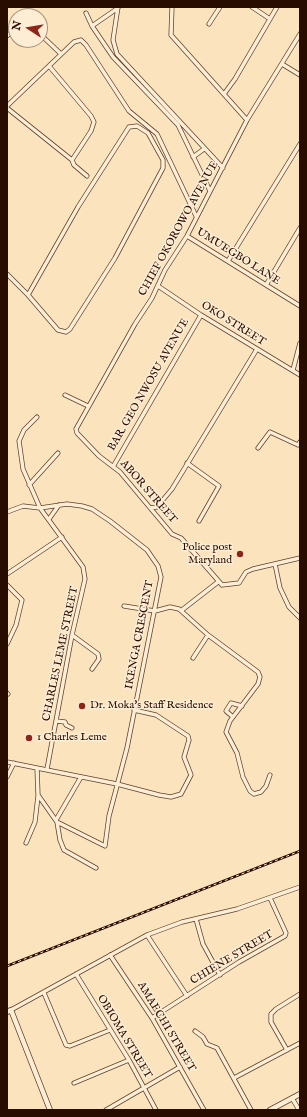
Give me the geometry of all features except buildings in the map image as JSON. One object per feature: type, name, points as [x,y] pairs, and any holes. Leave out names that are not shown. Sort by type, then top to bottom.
[{"type":"street","points":[[172,7],[171,35],[247,120]]},
{"type":"street","points":[[209,24],[220,7]]},
{"type":"street","points":[[252,7],[270,19]]},
{"type":"street","points":[[224,94],[235,79],[277,7]]},
{"type":"street","points":[[92,26],[118,8]]},
{"type":"street","points":[[118,8],[113,40],[117,54],[222,168]]},
{"type":"street","points":[[86,12],[92,26],[113,57],[178,125],[192,157],[210,191]]},
{"type":"street","name":"CHIEF OKOROWO AVENUE","points":[[77,433],[77,425],[158,286],[165,270],[187,236],[247,120],[300,34]]},
{"type":"street","points":[[87,176],[74,165],[72,160],[7,107],[77,40],[83,42],[129,111],[156,134],[196,216]]},
{"type":"street","points":[[48,42],[61,54]]},
{"type":"street","points":[[282,64],[300,74]]},
{"type":"street","points":[[49,66],[91,116],[94,122],[91,130],[72,160]]},
{"type":"street","points":[[7,274],[28,295],[58,330],[66,332],[70,329],[115,258],[163,168],[162,160],[148,133],[137,126],[129,127],[78,207],[28,295]]},
{"type":"street","points":[[228,262],[300,144]]},
{"type":"street","points":[[192,157],[204,149]]},
{"type":"street","points":[[266,285],[300,228]]},
{"type":"street","name":"UMUEGBO LANE","points":[[187,236],[300,306]]},
{"type":"street","name":"OKO STREET","points":[[158,286],[201,315],[300,375]]},
{"type":"street","name":"BAR. GEO NWOSU AVENUE","points":[[114,465],[201,315]]},
{"type":"street","points":[[293,370],[300,344]]},
{"type":"street","points":[[150,508],[157,507],[164,500],[256,349]]},
{"type":"street","points":[[65,395],[88,406]]},
{"type":"street","name":"CHARLES LEME STREET","points":[[37,417],[24,430],[19,441],[23,469],[40,508],[62,537],[85,572],[85,584],[72,635],[47,769]]},
{"type":"street","points":[[258,448],[270,432],[299,443]]},
{"type":"street","name":"ABOR STREET","points":[[77,433],[99,456],[114,465],[172,534],[181,538],[218,582]]},
{"type":"street","points":[[29,485],[58,453]]},
{"type":"street","points":[[187,463],[219,486],[199,521]]},
{"type":"street","name":"IKENGA CRESCENT","points":[[7,512],[23,506],[40,508],[75,504],[95,511],[137,541],[150,554],[160,569],[161,577],[155,611],[121,774],[109,816],[105,846],[56,821]]},
{"type":"street","points":[[49,519],[59,505]]},
{"type":"street","points":[[7,574],[62,537]]},
{"type":"street","points":[[182,610],[218,582],[222,585],[239,584],[246,572],[300,558]]},
{"type":"street","points":[[275,564],[280,588],[289,606],[300,618]]},
{"type":"street","points":[[7,585],[22,600],[16,626],[7,644]]},
{"type":"street","points":[[124,606],[155,611],[172,607],[182,610],[208,635],[260,674],[258,684],[233,717],[227,726],[226,732],[237,753],[243,776],[250,791],[254,794],[261,792],[266,786],[270,775]]},
{"type":"street","points":[[72,635],[98,654],[99,659],[92,669]]},
{"type":"street","points":[[193,658],[208,635]]},
{"type":"street","points":[[233,717],[226,711],[231,703],[242,706]]},
{"type":"street","points":[[7,762],[47,769],[171,797],[181,794],[190,775],[184,757],[189,740],[185,733],[156,715],[134,710]]},
{"type":"street","points":[[56,720],[65,722],[66,725],[72,728]]},
{"type":"street","points":[[7,777],[14,763]]},
{"type":"street","points":[[26,843],[35,822],[38,795],[37,768]]},
{"type":"street","points":[[56,821],[81,777]]},
{"type":"street","points":[[38,795],[56,821],[64,850],[96,868]]},
{"type":"street","points":[[50,1110],[9,1011],[147,935],[196,919],[237,909],[300,887]]},
{"type":"street","name":"CHIENE STREET","points":[[152,1018],[259,950],[285,936],[286,933],[270,898]]},
{"type":"street","points":[[196,919],[203,944],[220,975]]},
{"type":"street","points":[[147,935],[187,996]]},
{"type":"street","name":"AMAECHI STREET","points":[[110,955],[152,1018],[204,1110]]},
{"type":"street","name":"OBIOMA STREET","points":[[76,974],[129,1060],[156,1110]]},
{"type":"street","points":[[44,993],[66,1045],[70,1046],[110,1030]]},
{"type":"street","points":[[287,1050],[271,1022],[271,1014],[276,1009],[300,994]]},
{"type":"street","points":[[195,1031],[203,1037],[207,1044],[217,1048],[251,1110]]},
{"type":"street","points":[[234,1078],[300,1043]]},
{"type":"street","points":[[74,1083],[129,1060]]},
{"type":"street","points":[[108,1110],[180,1067]]},
{"type":"street","points":[[270,1110],[300,1094]]},
{"type":"street","points":[[292,1098],[299,1110]]},
{"type":"railway","points":[[7,966],[300,851]]},
{"type":"place","name":"Police post Maryland","points":[[240,554]]},
{"type":"place","name":"Dr. Moka's Staff Residence","points":[[82,706]]},
{"type":"place","name":"1 Charles Leme","points":[[29,738]]}]
